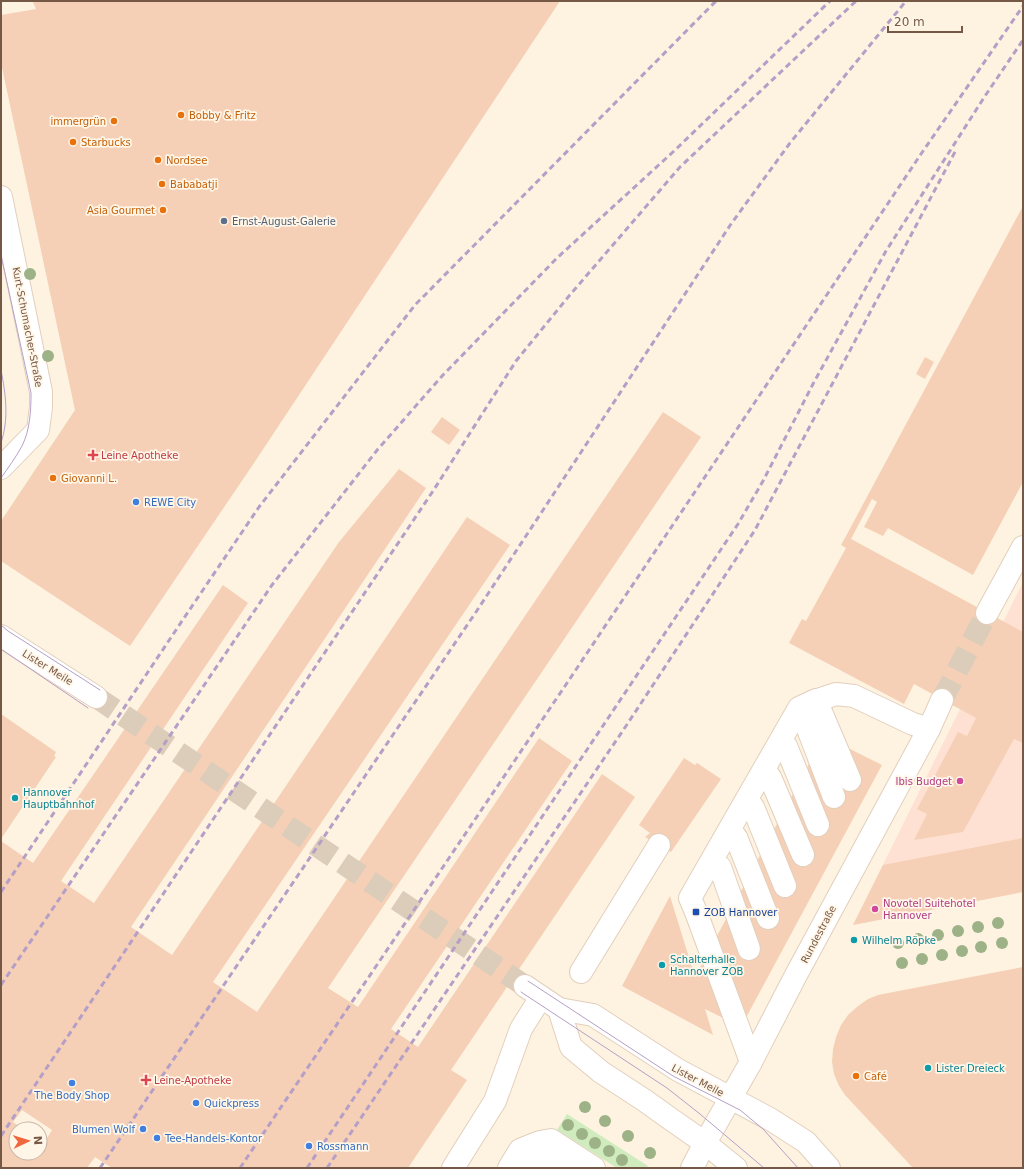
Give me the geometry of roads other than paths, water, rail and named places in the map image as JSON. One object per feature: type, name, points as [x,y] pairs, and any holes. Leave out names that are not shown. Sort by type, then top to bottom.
[{"type":"street","name":"Kurt-Schumacher-Straße","points":[[1,197],[41,392],[38,430],[1,468]]},
{"type":"street","points":[[987,613],[1023,547]]},
{"type":"street","name":"Lister Meile","points":[[1,636],[96,697]]},
{"type":"street","points":[[751,1062],[690,898],[799,708],[810,706],[836,694],[854,696],[913,724],[929,729]]},
{"type":"street","name":"Rundestraße","points":[[692,1168],[751,1062],[929,729],[942,700]]},
{"type":"street","points":[[696,912],[786,746],[810,706]]},
{"type":"street","points":[[810,706],[850,780]]},
{"type":"street","points":[[810,706],[834,798]]},
{"type":"street","points":[[786,746],[818,825]]},
{"type":"street","points":[[770,777],[803,855]]},
{"type":"street","points":[[753,807],[784,886]]},
{"type":"street","points":[[736,838],[768,918]]},
{"type":"street","points":[[581,972],[659,845]]},
{"type":"street","points":[[720,868],[749,949]]},
{"type":"street","points":[[453,1168],[495,1101],[520,1029],[541,997],[571,1047],[601,1072],[705,1143],[736,1168]]},
{"type":"street","name":"Lister Meile","points":[[541,997],[593,1015],[678,1070],[770,1119],[806,1142],[829,1168]]},
{"type":"street","points":[[509,1168],[520,1150],[540,1142],[551,1140],[594,1168]]},
{"type":"street","points":[[531,1168],[539,1163],[553,1162],[566,1168]]},
{"type":"tunnel","points":[[942,700],[987,613]]},
{"type":"tunnel","points":[[96,697],[525,986]]},
{"type":"tram line","points":[[1,255],[31,393],[30,420],[25,440],[1,478]]},
{"type":"tram line","points":[[1,370],[6,407],[4,434],[1,443]]},
{"type":"tram line","points":[[1,625],[100,690]]},
{"type":"tram line","points":[[1,649],[88,708]]},
{"type":"tram line","points":[[528,981],[673,1076],[740,1110],[763,1129],[798,1168]]},
{"type":"tram line","points":[[521,992],[667,1088],[764,1168]]},
{"type":"railway","points":[[1,892],[259,507],[415,305],[716,1]]},
{"type":"railway","points":[[1,985],[272,585],[378,449],[443,375],[557,258],[674,151],[830,1]]},
{"type":"railway","points":[[1,1136],[433,491],[516,361],[569,296],[680,167],[856,1]]},
{"type":"railway","points":[[100,1168],[476,612],[731,224],[790,143],[906,1]]},
{"type":"railway","points":[[240,1168],[921,154],[1023,6]]},
{"type":"railway","points":[[307,1168],[738,524],[763,481],[813,384],[886,251],[985,96],[1023,40]]},
{"type":"railway","points":[[327,1168],[626,726],[755,530],[956,150]]},
{"type":"place","name":"Bobby & Fritz","points":[[181,115]]},
{"type":"place","name":"immergrün","points":[[114,121]]},
{"type":"place","name":"Starbucks","points":[[73,142]]},
{"type":"place","name":"Nordsee","points":[[158,160]]},
{"type":"place","name":"Bababatji","points":[[162,184]]},
{"type":"place","name":"Asia Gourmet","points":[[163,210]]},
{"type":"place","name":"Ernst-August-Galerie","points":[[224,221]]},
{"type":"place","name":"Leine Apotheke","points":[[93,455]]},
{"type":"place","name":"Giovanni L.","points":[[53,478]]},
{"type":"place","name":"REWE City","points":[[136,502]]},
{"type":"place","name":"Ibis Budget","points":[[960,781]]},
{"type":"place","name":"Hannover Hauptbahnhof","points":[[15,798]]},
{"type":"place","name":"Novotel Suitehotel Hannover","points":[[875,909]]},
{"type":"place","name":"ZOB Hannover","points":[[696,912]]},
{"type":"place","name":"Wilhelm Röpke","points":[[854,940]]},
{"type":"place","name":"Schalterhalle Hannover ZOB","points":[[662,965]]},
{"type":"place","name":"Lister Dreieck","points":[[928,1068]]},
{"type":"place","name":"Café","points":[[856,1076]]},
{"type":"place","name":"Leine-Apotheke","points":[[146,1080]]},
{"type":"place","name":"The Body Shop","points":[[72,1083]]},
{"type":"place","name":"Quickpress","points":[[196,1103]]},
{"type":"place","name":"Blumen Wolf","points":[[143,1129]]},
{"type":"place","name":"Tee-Handels-Kontor","points":[[157,1138]]},
{"type":"place","name":"Rossmann","points":[[309,1146]]}]
